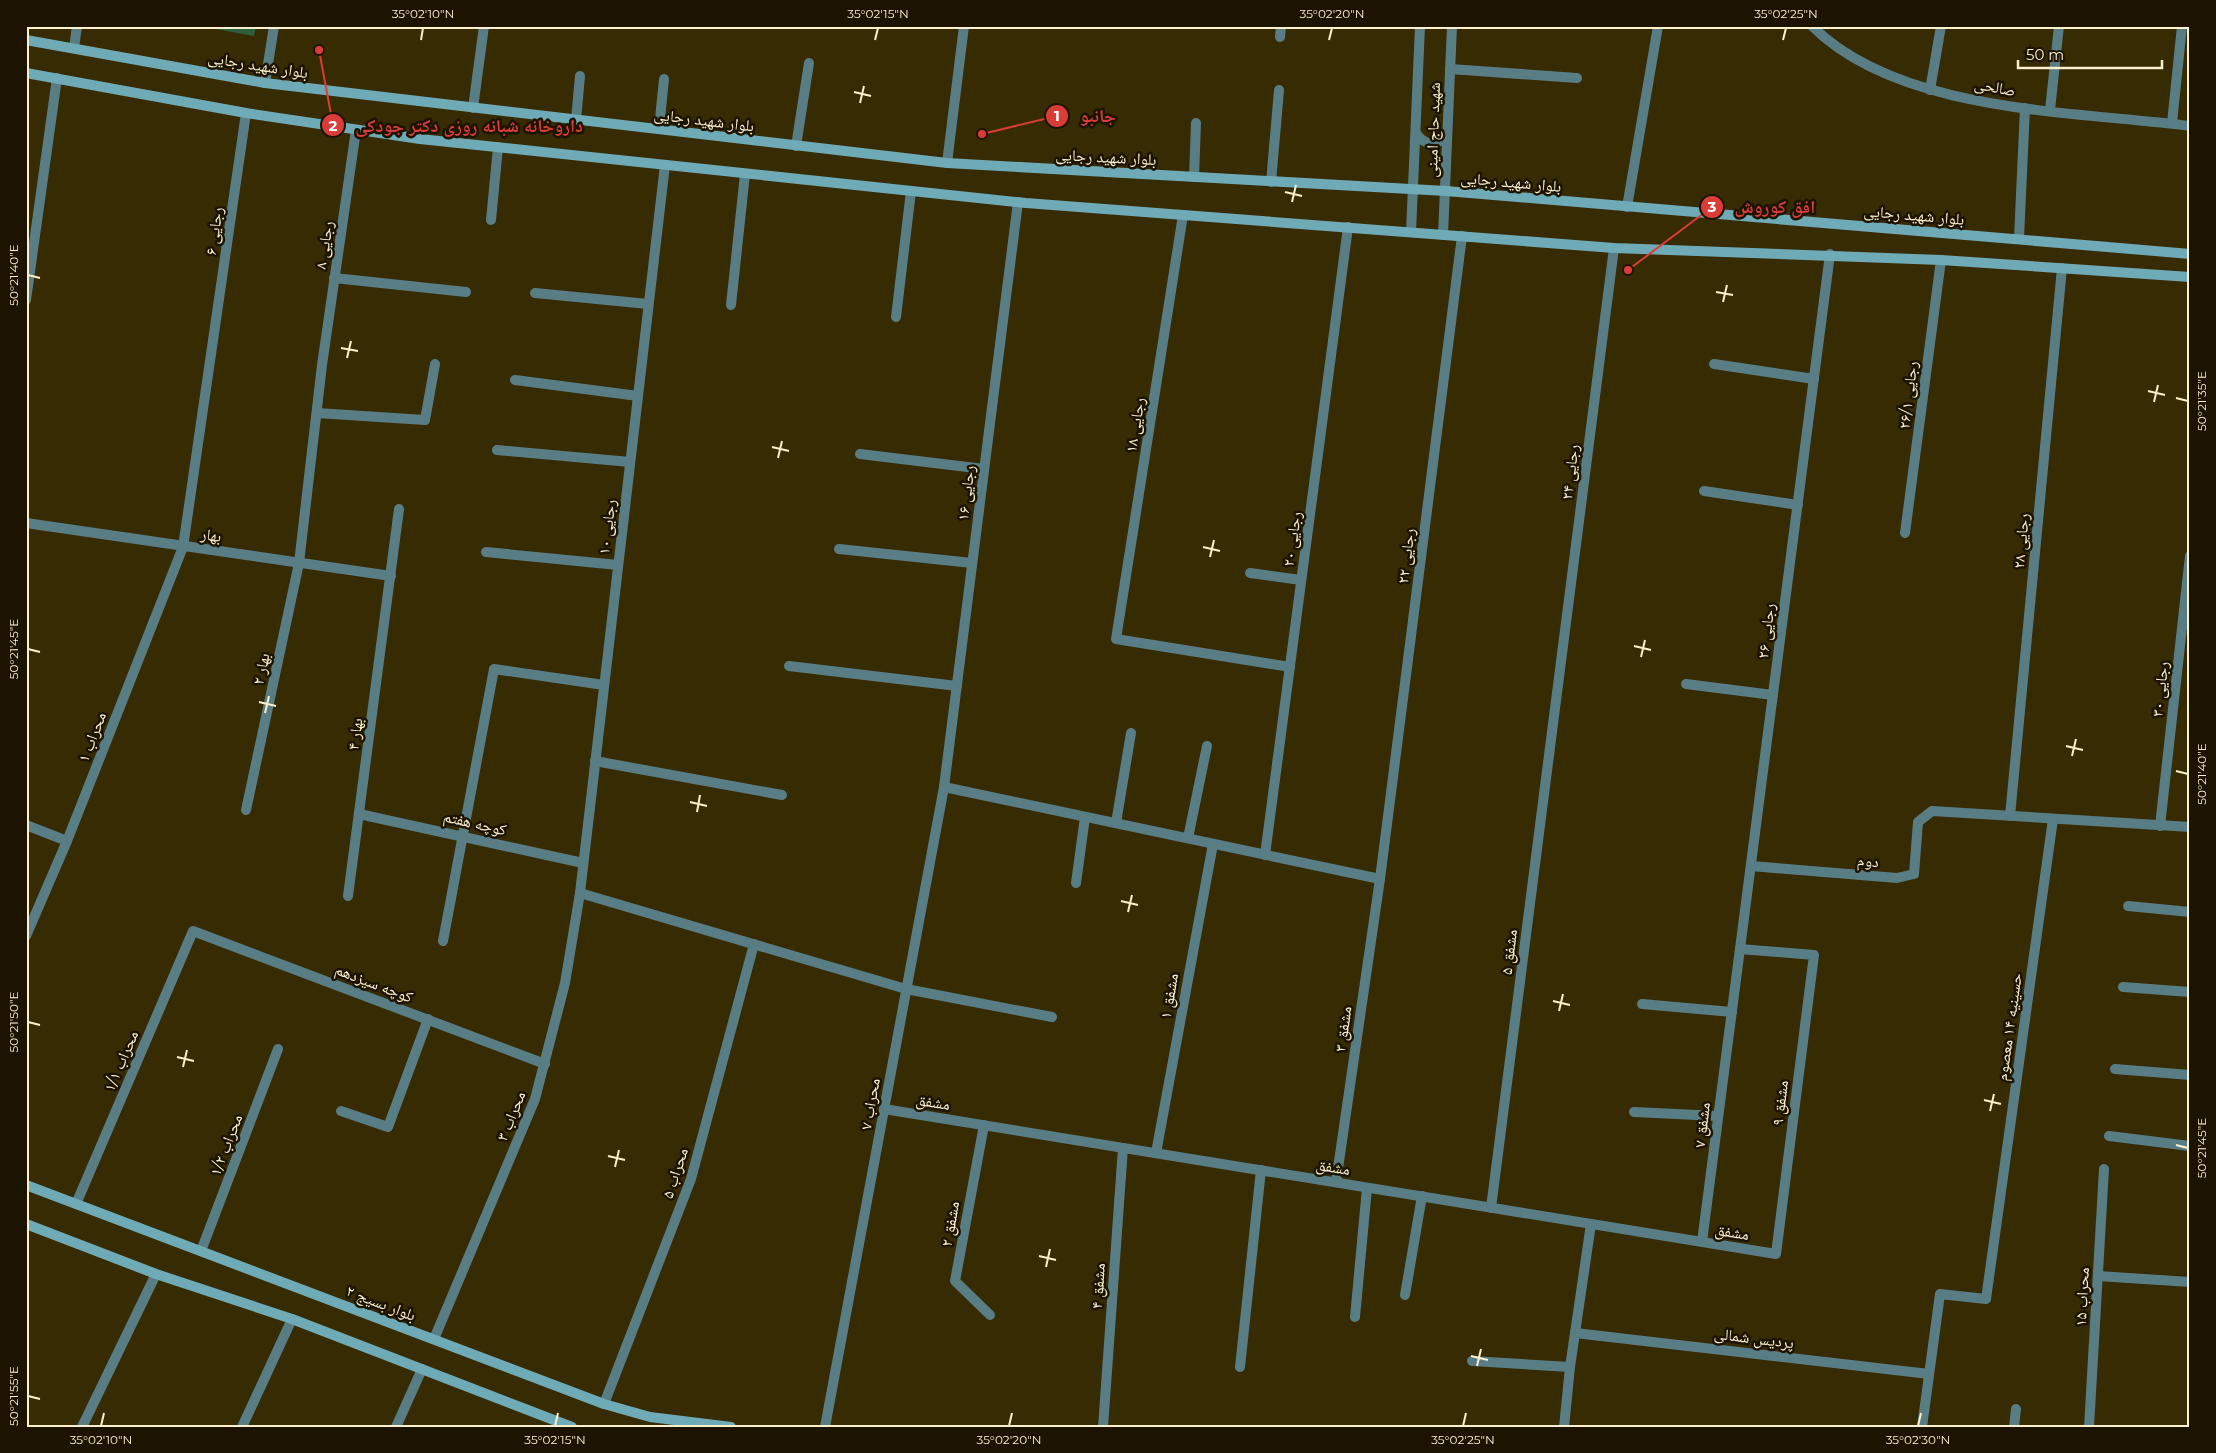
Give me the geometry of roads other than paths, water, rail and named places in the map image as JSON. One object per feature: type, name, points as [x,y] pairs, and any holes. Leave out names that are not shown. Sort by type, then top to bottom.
[{"type":"main road","name":"بلوار شهید رجایی","points":[[26,40],[265,83],[947,163],[1446,191],[2019,238],[2190,254]]},
{"type":"main road","points":[[26,73],[246,113],[356,130],[745,174],[1018,202],[1614,248],[1830,254],[2190,277]]},
{"type":"main road","name":"بلوار بسیج ۲","points":[[26,1185],[649,1422],[731,1427]]},
{"type":"main road","points":[[26,1224],[156,1274],[292,1319],[422,1369],[546,1423],[572,1427]]},
{"type":"street","points":[[74,48],[77,26]]},
{"type":"street","points":[[265,83],[274,26]]},
{"type":"street","points":[[473,108],[484,26]]},
{"type":"street","points":[[947,163],[964,26]]},
{"type":"street","name":"شهید حاج امینی","points":[[1411,232],[1420,26]]},
{"type":"street","name":"شهید حاج امینی","points":[[1444,235],[1452,26]]},
{"type":"street","points":[[1626,207],[1658,26]]},
{"type":"street","name":"صالحی","points":[[1812,26],[1823,31],[1865,65],[1930,90],[2025,108],[2190,126]]},
{"type":"street","points":[[1930,90],[1940,26]]},
{"type":"street","points":[[2050,110],[2058,26]]},
{"type":"street","points":[[2172,123],[2182,26]]},
{"type":"street","points":[[796,146],[809,63]]},
{"type":"street","points":[[1450,69],[1577,78]]},
{"type":"street","points":[[576,120],[580,76]]},
{"type":"street","points":[[26,300],[56,78]]},
{"type":"street","points":[[659,129],[664,79]]},
{"type":"street","points":[[1271,182],[1279,90]]},
{"type":"street","points":[[2019,238],[2025,108]]},
{"type":"street","name":"رجایی ۶","points":[[183,546],[246,113]]},
{"type":"street","points":[[1194,177],[1196,122]]},
{"type":"street","name":"رجایی ۸","points":[[317,413],[322,365],[356,130]]},
{"type":"street","points":[[1416,133],[1422,141],[1431,145],[1441,142],[1448,135]]},
{"type":"street","points":[[491,220],[498,147]]},
{"type":"street","name":"رجایی ۱۰","points":[[580,893],[665,165]]},
{"type":"street","points":[[730,305],[745,174]]},
{"type":"street","points":[[896,317],[911,191]]},
{"type":"street","name":"رجایی ۱۶","points":[[944,787],[1018,202]]},
{"type":"street","name":"رجایی ۱۸","points":[[1183,215],[1116,639],[1290,667]]},
{"type":"street","name":"رجایی ۲۰","points":[[1265,855],[1348,227]]},
{"type":"street","name":"رجایی ۲۲","points":[[1380,879],[1462,236]]},
{"type":"street","name":"رجایی ۲۴","points":[[1556,700],[1614,248]]},
{"type":"street","name":"رجایی ۲۶","points":[[1732,1012],[1830,254]]},
{"type":"street","name":"رجایی ۲۶/۱","points":[[1905,533],[1941,260]]},
{"type":"street","name":"رجایی ۲۸","points":[[2010,816],[2062,268]]},
{"type":"street","points":[[334,278],[466,292]]},
{"type":"street","points":[[534,293],[648,304]]},
{"type":"street","points":[[317,413],[425,420],[435,364]]},
{"type":"street","points":[[1714,364],[1814,379]]},
{"type":"street","points":[[515,380],[638,396]]},
{"type":"street","name":"بهار ۲","points":[[246,810],[299,563],[317,413]]},
{"type":"street","points":[[497,450],[630,462]]},
{"type":"street","points":[[860,454],[984,469]]},
{"type":"street","points":[[1704,491],[1798,505]]},
{"type":"street","name":"بهار ۴","points":[[348,896],[399,509]]},
{"type":"street","name":"بهار","points":[[26,523],[391,576]]},
{"type":"street","name":"محراب ۱","points":[[26,936],[68,841],[183,546]]},
{"type":"street","points":[[839,549],[972,564]]},
{"type":"street","points":[[486,552],[618,565]]},
{"type":"street","name":"رجایی ۳۰","points":[[2160,826],[2190,556]]},
{"type":"street","points":[[1250,573],[1301,580]]},
{"type":"street","points":[[789,666],[957,686]]},
{"type":"street","points":[[443,941],[494,669],[604,684]]},
{"type":"street","points":[[1686,684],[1773,695]]},
{"type":"street","name":"مشفق ۵","points":[[1491,1208],[1556,700]]},
{"type":"street","points":[[1116,823],[1130,733]]},
{"type":"street","points":[[1188,838],[1207,746]]},
{"type":"street","points":[[595,761],[782,795]]},
{"type":"street","points":[[944,787],[1380,879]]},
{"type":"street","name":"محراب ۷","points":[[825,1427],[944,787]]},
{"type":"street","name":"دوم","points":[[1751,866],[1897,878],[1914,874],[1918,822],[1932,812],[2010,816]]},
{"type":"street","name":"کوچه هفتم","points":[[359,814],[583,863]]},
{"type":"street","points":[[1076,883],[1085,816]]},
{"type":"street","points":[[2010,816],[2190,827]]},
{"type":"street","name":"حسینیه ۱۴ معصوم","points":[[1930,1374],[1940,1294],[1986,1298],[2053,819]]},
{"type":"street","points":[[26,825],[68,841]]},
{"type":"street","name":"مشفق ۱","points":[[1156,1153],[1212,844]]},
{"type":"street","name":"مشفق ۳","points":[[1336,1182],[1380,879]]},
{"type":"street","points":[[580,893],[906,989],[1052,1017]]},
{"type":"street","name":"محراب ۳","points":[[434,1339],[535,1099],[565,983],[580,893]]},
{"type":"street","points":[[2128,906],[2190,912]]},
{"type":"street","name":"کوچه سیزدهم","points":[[193,931],[545,1064]]},
{"type":"street","name":"محراب ۱/۱","points":[[76,1204],[193,931]]},
{"type":"street","name":"محراب ۵","points":[[604,1404],[691,1179],[754,944]]},
{"type":"street","name":"مشفق ۹","points":[[1740,949],[1814,955],[1776,1254]]},
{"type":"street","points":[[2124,987],[2190,992]]},
{"type":"street","points":[[1642,1004],[1732,1012]]},
{"type":"street","name":"مشفق ۷","points":[[1702,1242],[1732,1012]]},
{"type":"street","points":[[342,1111],[388,1127],[428,1019]]},
{"type":"street","name":"محراب ۱/۲","points":[[202,1251],[278,1049]]},
{"type":"street","points":[[2115,1069],[2190,1075]]},
{"type":"street","name":"مشفق","points":[[884,1109],[1776,1254]]},
{"type":"street","points":[[1634,1112],[1718,1116]]},
{"type":"street","name":"مشفق ۲","points":[[984,1125],[955,1282],[990,1315]]},
{"type":"street","points":[[2109,1136],[2190,1146]]},
{"type":"street","name":"مشفق ۴","points":[[1103,1427],[1123,1148]]},
{"type":"street","name":"محراب ۱۵","points":[[2089,1427],[2104,1169]]},
{"type":"street","points":[[1240,1366],[1261,1170]]},
{"type":"street","points":[[1355,1317],[1367,1188]]},
{"type":"street","points":[[1406,1295],[1422,1196]]},
{"type":"street","points":[[1564,1427],[1570,1367],[1591,1224]]},
{"type":"street","points":[[82,1427],[156,1274]]},
{"type":"street","points":[[2098,1276],[2190,1282]]},
{"type":"street","points":[[242,1427],[292,1319]]},
{"type":"street","name":"پردیس شمالی","points":[[1576,1333],[1930,1374]]},
{"type":"street","points":[[1472,1361],[1570,1367]]},
{"type":"street","points":[[396,1427],[422,1369]]},
{"type":"street","points":[[1922,1427],[1930,1374]]},
{"type":"street","points":[[2014,1427],[2016,1409]]},
{"type":"place","name":"داروخانه شبانه روزی دکتر جودکی","points":[[319,50]]},
{"type":"place","name":"جانبو","points":[[982,134]]},
{"type":"place","name":"افق کوروش","points":[[1628,270]]}]
